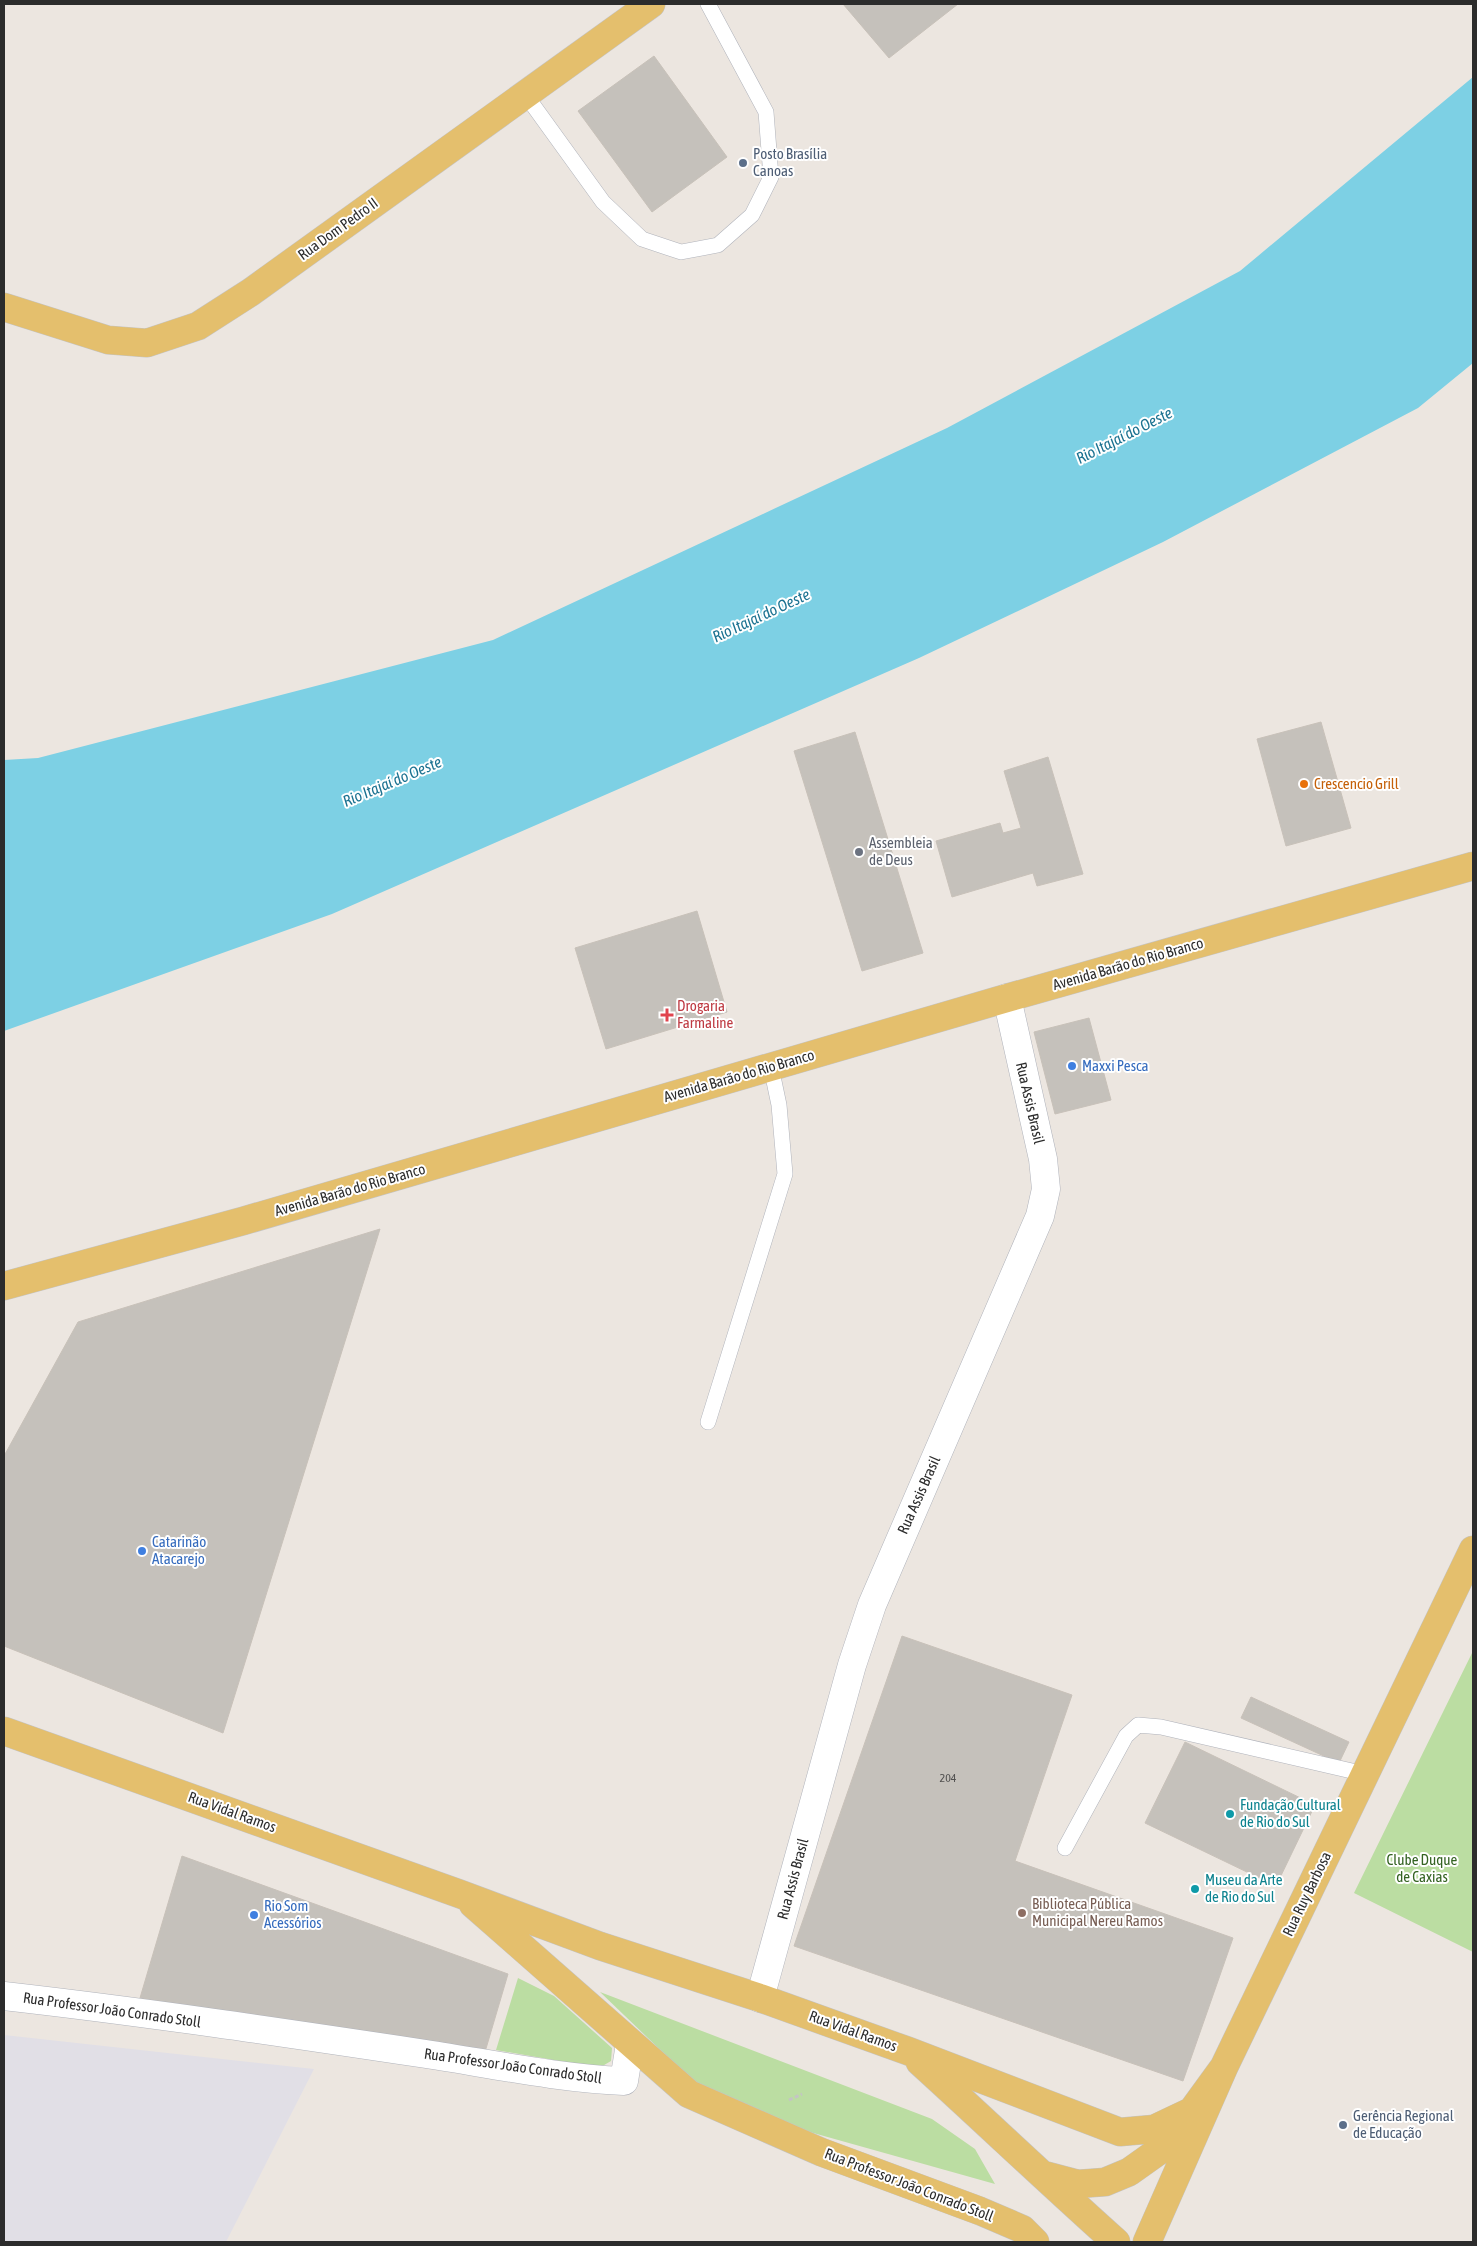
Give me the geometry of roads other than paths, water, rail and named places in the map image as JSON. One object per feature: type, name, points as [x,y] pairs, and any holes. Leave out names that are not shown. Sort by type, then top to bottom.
[{"type":"main road","name":"Rua Dom Pedro II","points":[[4,307],[108,340],[147,343],[198,326],[251,292],[525,94],[642,6]]},
{"type":"main road","name":"Avenida Barão do Rio Branco","points":[[4,1286],[243,1221],[1007,998],[1473,866]]},
{"type":"main road","name":"Rua Ruy Barbosa","points":[[1147,2242],[1224,2068],[1473,1550]]},
{"type":"main road","name":"Rua Vidal Ramos","points":[[4,1731],[600,1946],[760,1998],[908,2051],[1120,2132],[1154,2129],[1192,2111],[1224,2068]]},
{"type":"main road","name":"Rua Vidal Ramos","points":[[460,1894],[630,2044]]},
{"type":"main road","name":"Rua Professor João Conrado Stoll","points":[[630,2044],[689,2094],[821,2152],[980,2211],[1022,2230],[1035,2242]]},
{"type":"main road","points":[[908,2051],[1116,2242]]},
{"type":"main road","points":[[1040,2174],[1078,2184],[1105,2182],[1129,2172],[1160,2150],[1192,2111]]},
{"type":"street","name":"Rua Assis Brasil","points":[[760,1998],[852,1665],[872,1605],[1040,1216],[1046,1190],[1043,1159],[1007,998]]},
{"type":"street","name":"Rua Professor João Conrado Stoll","points":[[4,1996],[74,2004],[428,2054],[583,2079],[624,2081],[630,2044]]},
{"type":"lane","points":[[525,94],[603,202],[642,239],[681,252],[718,245],[752,215],[771,177],[766,112],[708,4]]},
{"type":"lane","points":[[708,1422],[785,1174],[778,1105],[771,1067]]},
{"type":"lane","points":[[1065,1848],[1126,1736],[1138,1725],[1161,1727],[1366,1774]]},
{"type":"water","name":"Rio Itajaí do Oeste","points":[[1473,77],[1473,363],[1418,408],[1163,542],[919,658],[332,914],[4,1031],[4,760],[38,758],[493,640],[947,428],[1240,271]]},
{"type":"place","name":"Posto Brasília Canoas","points":[[743,163]]},
{"type":"place","name":"Crescencio Grill","points":[[1304,784]]},
{"type":"place","name":"Assembleia de Deus","points":[[859,852]]},
{"type":"place","name":"Drogaria Farmaline","points":[[667,1015]]},
{"type":"place","name":"Maxxi Pesca","points":[[1072,1066]]},
{"type":"place","name":"Catarinão Atacarejo","points":[[142,1551]]},
{"type":"place","name":"Fundação Cultural de Rio do Sul","points":[[1230,1814]]},
{"type":"place","name":"Museu da Arte de Rio do Sul","points":[[1195,1889]]},
{"type":"place","name":"Biblioteca Pública Municipal Nereu Ramos","points":[[1022,1913]]},
{"type":"place","name":"Rio Som Acessórios","points":[[254,1915]]},
{"type":"place","name":"Gerência Regional de Educação","points":[[1343,2125]]},
{"type":"park label","name":"Clube Duque de Caxias","points":[[1422,1868]]}]
